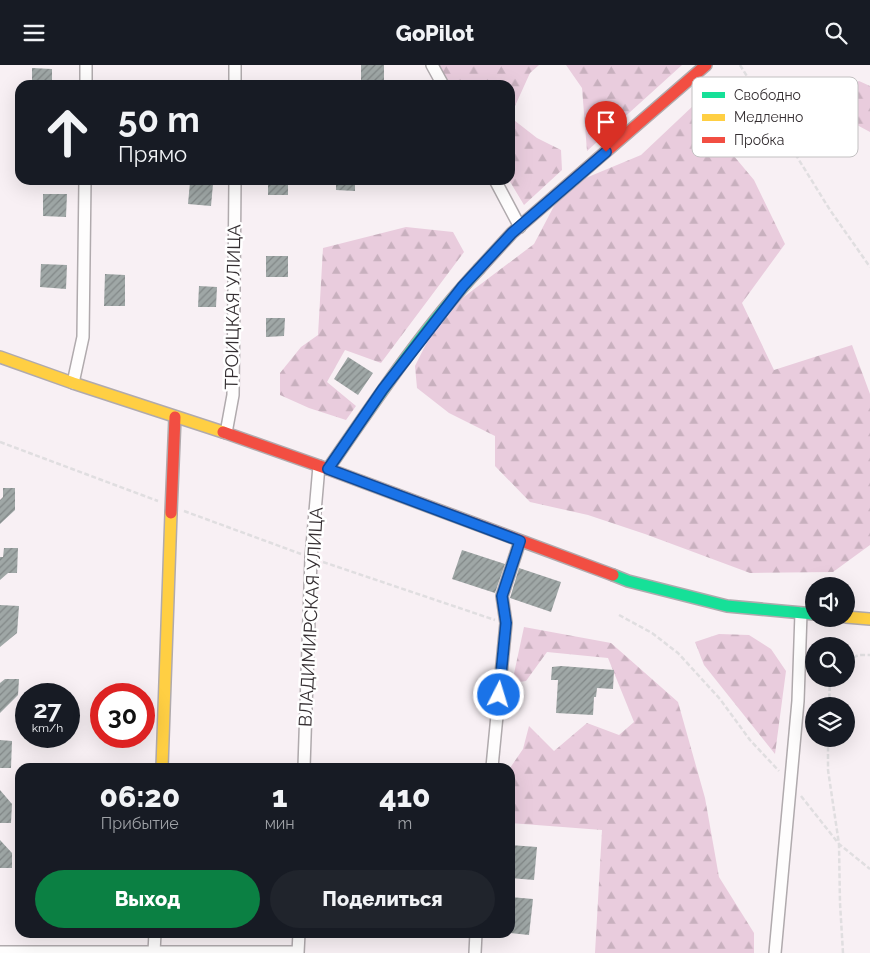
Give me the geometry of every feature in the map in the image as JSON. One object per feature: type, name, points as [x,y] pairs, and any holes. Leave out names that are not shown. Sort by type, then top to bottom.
[{"type":"street","points":[[86,65],[86,80]]},
{"type":"street","points":[[235,65],[235,80]]},
{"type":"street","points":[[432,65],[440,80]]},
{"type":"street","points":[[692,77],[706,65]]},
{"type":"street","points":[[324,467],[463,286],[520,227],[692,77]]},
{"type":"street","points":[[73,383],[83,337],[85,185]]},
{"type":"street","name":"ТРОИЦКАЯ УЛИЦА","points":[[226,433],[233,395],[235,185]]},
{"type":"street","points":[[498,185],[520,227]]},
{"type":"street","points":[[0,357],[324,467],[628,581],[727,606],[805,613]]},
{"type":"street","points":[[162,763],[175,417]]},
{"type":"street","name":"ВЛАДИМИРСКАЯ УЛИЦА","points":[[304,763],[311,558],[324,467]]},
{"type":"street","points":[[492,763],[506,623],[502,596],[520,541]]},
{"type":"street","points":[[775,953],[798,701],[801,613]]},
{"type":"street","points":[[855,618],[870,619]]},
{"type":"street","points":[[154,952],[155,938]]},
{"type":"street","points":[[0,952],[298,952],[299,938]]},
{"type":"street","points":[[474,953],[476,938]]},
{"type":"path","points":[[740,65],[747,77]]},
{"type":"path","points":[[797,157],[830,210],[870,267]]},
{"type":"path","points":[[0,442],[311,558],[506,623]]},
{"type":"path","points":[[619,615],[652,633],[678,653],[720,699],[750,740],[790,783],[839,844],[870,869]]},
{"type":"path","points":[[855,657],[870,655]]},
{"type":"path","points":[[828,747],[828,770],[839,844],[843,953]]},
{"type":"green space","points":[[438,65],[539,65],[530,73],[515,106],[515,80],[448,80]]},
{"type":"green space","points":[[566,65],[682,65],[587,151],[582,88]]},
{"type":"green space","points":[[858,81],[870,86],[870,132],[858,126]]},
{"type":"green space","points":[[692,107],[692,157],[735,157],[754,180],[785,244],[742,303],[774,370],[852,345],[870,394],[870,545],[833,572],[750,573],[588,515],[530,502],[495,466],[495,436],[449,413],[417,388],[415,366],[428,340],[432,321],[534,244],[564,187],[641,155]]},
{"type":"green space","points":[[515,121],[537,138],[561,150],[562,170],[524,205],[512,185],[515,185]]},
{"type":"green space","points":[[406,227],[453,232],[464,252],[381,363],[345,350],[327,382],[356,406],[346,420],[309,408],[280,395],[280,373],[301,347],[318,335],[323,248]]},
{"type":"green space","points":[[524,627],[611,643],[678,702],[705,798],[719,877],[754,933],[754,953],[595,953],[602,830],[515,823],[515,763],[513,763],[523,749],[529,726],[554,751],[587,723],[619,735],[634,722],[608,658],[547,652],[526,681],[512,683]]},
{"type":"green space","points":[[719,634],[749,635],[771,649],[786,671],[775,754],[704,665],[695,642]]},
{"type":"building","points":[[361,65],[384,65],[384,80],[361,80]]},
{"type":"building","points":[[32,68],[52,69],[52,80],[32,80]]},
{"type":"building","points":[[190,185],[213,185],[211,206],[188,204]]},
{"type":"building","points":[[268,185],[288,185],[288,195],[268,195]]},
{"type":"building","points":[[336,185],[355,185],[355,191],[336,190]]},
{"type":"building","points":[[43,194],[67,194],[66,217],[43,216]]},
{"type":"building","points":[[266,256],[288,256],[288,277],[266,277]]},
{"type":"building","points":[[41,264],[67,265],[66,289],[40,287]]},
{"type":"building","points":[[105,274],[125,275],[125,306],[104,306]]},
{"type":"building","points":[[199,286],[217,287],[216,307],[198,307]]},
{"type":"building","points":[[266,318],[285,318],[284,336],[266,337]]},
{"type":"building","points":[[348,357],[373,373],[358,395],[334,379]]},
{"type":"building","points":[[3,488],[15,488],[15,510],[0,524],[0,500],[3,497]]},
{"type":"building","points":[[4,548],[18,548],[17,573],[8,573],[0,580],[0,557],[3,557]]},
{"type":"building","points":[[462,550],[505,564],[495,593],[452,579]]},
{"type":"building","points":[[519,568],[561,582],[551,612],[510,598]]},
{"type":"building","points":[[0,605],[19,606],[17,633],[0,647]]},
{"type":"building","points":[[552,667],[614,670],[613,689],[597,688],[596,697],[594,697],[593,715],[556,713],[558,680],[551,680]]},
{"type":"building","points":[[5,679],[19,679],[19,683],[15,683],[15,698],[0,713],[0,683]]},
{"type":"building","points":[[0,740],[12,741],[11,768],[0,768]]},
{"type":"building","points":[[0,790],[12,804],[11,823],[0,823]]},
{"type":"building","points":[[0,840],[12,853],[12,868],[0,868]]},
{"type":"building","points":[[515,845],[537,847],[534,880],[515,878]]},
{"type":"building","points":[[515,897],[533,899],[529,935],[515,934]]},
{"type":"traffic: fast","points":[[328,469],[419,341],[479,269]]},
{"type":"traffic: fast","points":[[613,575],[628,581],[727,606],[805,613]]},
{"type":"traffic: slow","points":[[0,357],[223,432]]},
{"type":"traffic: slow","points":[[162,763],[171,513]]},
{"type":"traffic: slow","points":[[855,618],[870,619]]},
{"type":"traffic: jam","points":[[692,77],[706,65]]},
{"type":"traffic: jam","points":[[479,269],[512,233],[692,77]]},
{"type":"traffic: jam","points":[[171,513],[175,417]]},
{"type":"traffic: jam","points":[[223,432],[613,575]]},
{"type":"route","points":[[499,695],[506,623],[502,596],[520,541],[328,469],[383,389],[463,286],[512,233],[606,152]]}]
